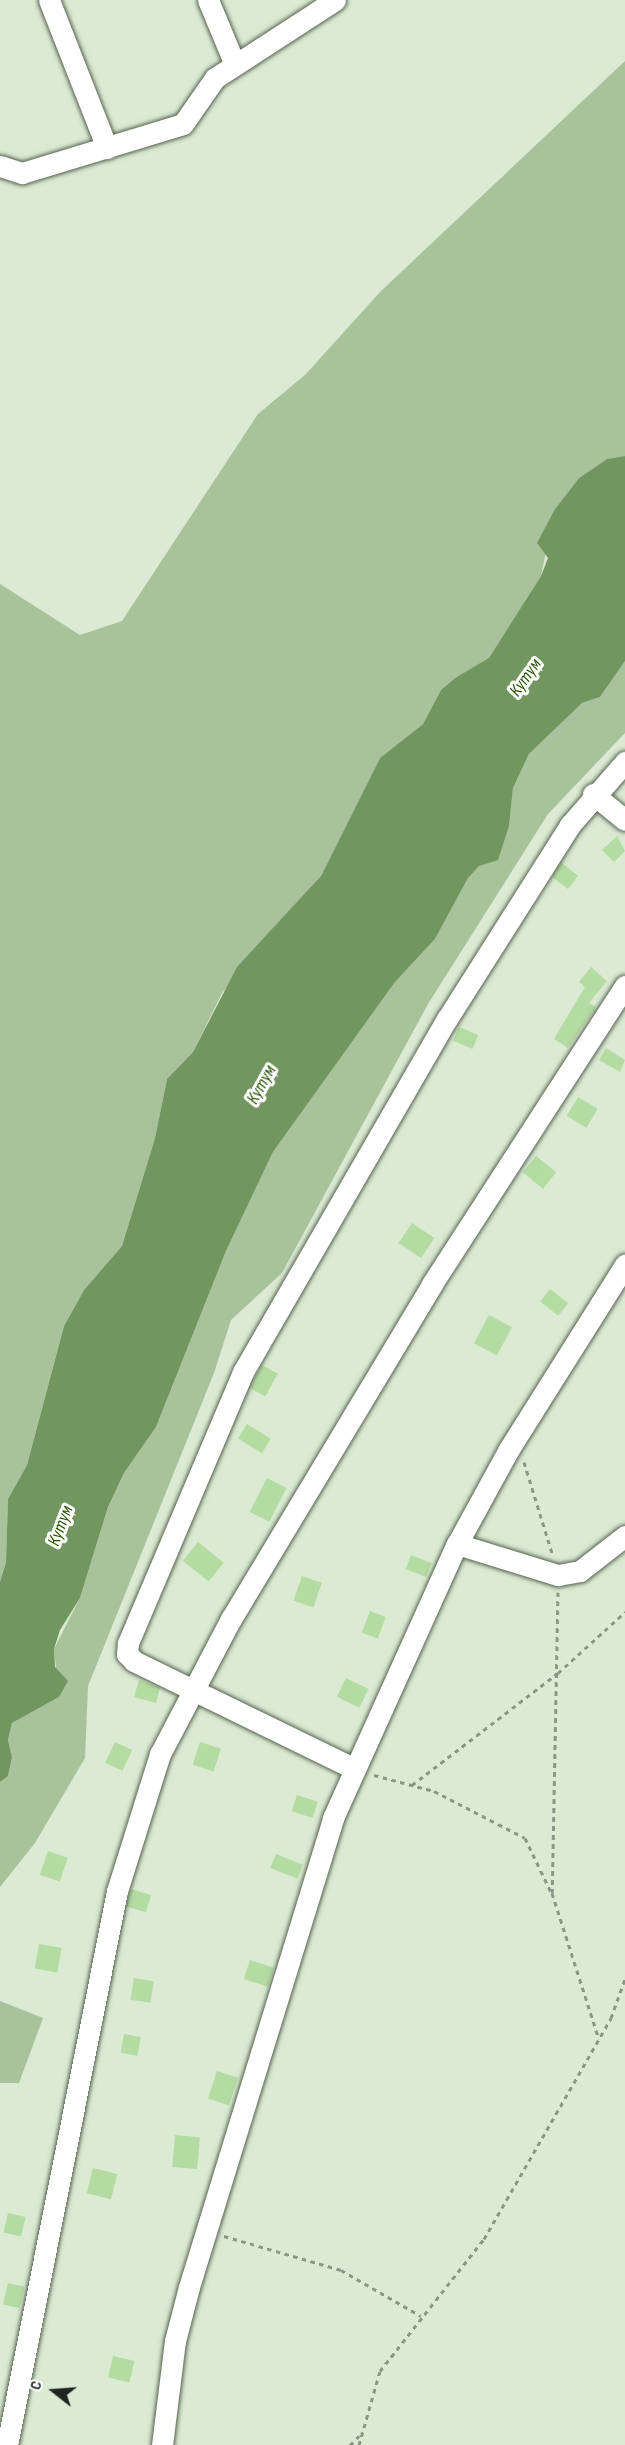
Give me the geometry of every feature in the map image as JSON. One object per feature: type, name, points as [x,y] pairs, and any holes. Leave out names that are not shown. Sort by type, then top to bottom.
[{"type":"street","points":[[49,0],[107,148]]},
{"type":"street","points":[[208,0],[235,65]]},
{"type":"street","points":[[0,166],[22,173],[183,124],[215,78],[335,0]]},
{"type":"street","points":[[355,1769],[134,1661],[127,1654],[128,1643],[243,1372],[447,1019],[593,794],[625,762]]},
{"type":"street","points":[[593,794],[625,820]]},
{"type":"street","points":[[7,2445],[117,1891],[159,1754],[197,1690],[231,1619],[432,1284],[625,986]]},
{"type":"street","points":[[162,2445],[175,2342],[205,2231],[333,1818],[457,1544],[509,1449],[625,1265]]},
{"type":"street","points":[[457,1544],[558,1575],[580,1571],[625,1536]]},
{"type":"path","points":[[509,1449],[529,1473],[558,1575],[558,1673],[552,1893],[599,2038]]},
{"type":"path","points":[[412,1785],[558,1673],[625,1612]]},
{"type":"path","points":[[355,1769],[434,1791],[525,1838],[559,1908]]},
{"type":"path","points":[[359,2445],[380,2371],[421,2316],[484,2240],[599,2038],[625,1979]]},
{"type":"path","points":[[205,2231],[341,2270],[421,2316]]},
{"type":"path","points":[[350,2445],[360,2435]]},
{"type":"shaded area","points":[[625,61],[625,456],[607,459],[579,478],[555,509],[541,576],[489,659],[455,678],[441,690],[423,724],[380,758],[321,876],[222,993],[193,1052],[167,1079],[155,1138],[122,1246],[84,1290],[64,1326],[27,1465],[8,1499],[6,1562],[0,1582],[0,584],[80,635],[122,621],[258,414],[306,374],[380,292]]},
{"type":"shaded area","points":[[625,661],[625,733],[548,814],[428,1004],[282,1273],[231,1320],[214,1373],[88,1686],[85,1758],[35,1843],[0,1887],[0,1782],[8,1776],[12,1759],[8,1740],[12,1723],[59,1697],[54,1649],[80,1598],[108,1507],[124,1473],[156,1427],[226,1251],[273,1152],[395,982],[435,939],[468,878],[509,826],[513,788],[529,754],[582,703],[600,697]]},
{"type":"shaded area","points":[[0,2001],[43,2018],[19,2083],[0,2083]]},
{"type":"water","name":"Кутум","points":[[625,456],[625,661],[600,697],[582,703],[529,754],[513,788],[509,826],[498,860],[479,866],[468,878],[435,939],[395,982],[273,1152],[226,1251],[156,1427],[124,1473],[108,1507],[80,1598],[60,1630],[54,1649],[55,1667],[68,1681],[59,1697],[12,1723],[8,1740],[12,1758],[8,1776],[0,1782],[0,1582],[6,1562],[8,1499],[27,1465],[64,1326],[84,1290],[122,1246],[155,1138],[167,1079],[193,1052],[237,967],[321,876],[380,758],[423,724],[441,690],[455,678],[489,658],[541,576],[548,558],[537,543],[555,509],[579,478],[607,459]]},
{"type":"building","points":[[617,836],[625,851],[614,862],[602,850]]},
{"type":"building","points":[[561,862],[578,876],[568,889],[552,877]]},
{"type":"building","points":[[591,967],[607,981],[589,1003],[596,1007],[568,1048],[554,1039],[585,987],[579,982]]},
{"type":"building","points":[[459,1027],[478,1035],[472,1049],[453,1041]]},
{"type":"building","points":[[606,1048],[625,1060],[620,1072],[599,1060]]},
{"type":"building","points":[[578,1097],[598,1109],[586,1128],[567,1116]]},
{"type":"building","points":[[536,1156],[556,1172],[543,1189],[523,1172]]},
{"type":"building","points":[[412,1223],[434,1238],[421,1258],[399,1243]]},
{"type":"building","points":[[550,1289],[568,1303],[558,1316],[540,1302]]},
{"type":"building","points":[[489,1315],[512,1327],[497,1355],[474,1343]]},
{"type":"building","points":[[262,1365],[278,1374],[265,1396],[249,1388]]},
{"type":"building","points":[[247,1424],[271,1439],[262,1453],[238,1438]]},
{"type":"building","points":[[267,1478],[287,1488],[269,1522],[250,1512]]},
{"type":"building","points":[[198,1542],[224,1563],[209,1581],[183,1561]]},
{"type":"building","points":[[411,1555],[432,1563],[426,1577],[406,1569]]},
{"type":"building","points":[[302,1576],[322,1583],[313,1607],[294,1601]]},
{"type":"building","points":[[370,1611],[386,1617],[378,1639],[362,1632]]},
{"type":"building","points":[[346,1678],[368,1689],[359,1708],[337,1697]]},
{"type":"building","points":[[139,1680],[160,1688],[156,1703],[134,1697]]},
{"type":"building","points":[[115,1742],[132,1750],[122,1771],[105,1763]]},
{"type":"building","points":[[200,1742],[221,1749],[214,1772],[193,1765]]},
{"type":"building","points":[[297,1795],[318,1802],[313,1818],[292,1811]]},
{"type":"building","points":[[48,1851],[68,1858],[60,1881],[40,1875]]},
{"type":"building","points":[[276,1854],[303,1865],[297,1879],[270,1868]]},
{"type":"building","points":[[131,1889],[151,1895],[146,1912],[126,1906]]},
{"type":"building","points":[[39,1944],[62,1948],[57,1973],[35,1969]]},
{"type":"building","points":[[250,1960],[274,1968],[268,1987],[244,1979]]},
{"type":"building","points":[[134,1978],[154,1981],[150,2003],[131,2000]]},
{"type":"building","points":[[124,2034],[141,2037],[137,2056],[121,2053]]},
{"type":"building","points":[[217,2071],[238,2078],[229,2105],[208,2099]]},
{"type":"building","points":[[175,2135],[200,2137],[197,2169],[172,2167]]},
{"type":"building","points":[[93,2168],[117,2174],[111,2199],[87,2193]]},
{"type":"building","points":[[8,2213],[26,2217],[21,2237],[4,2232]]},
{"type":"building","points":[[8,2283],[25,2287],[20,2308],[3,2304]]},
{"type":"building","points":[[113,2356],[134,2361],[129,2382],[108,2377]]}]
